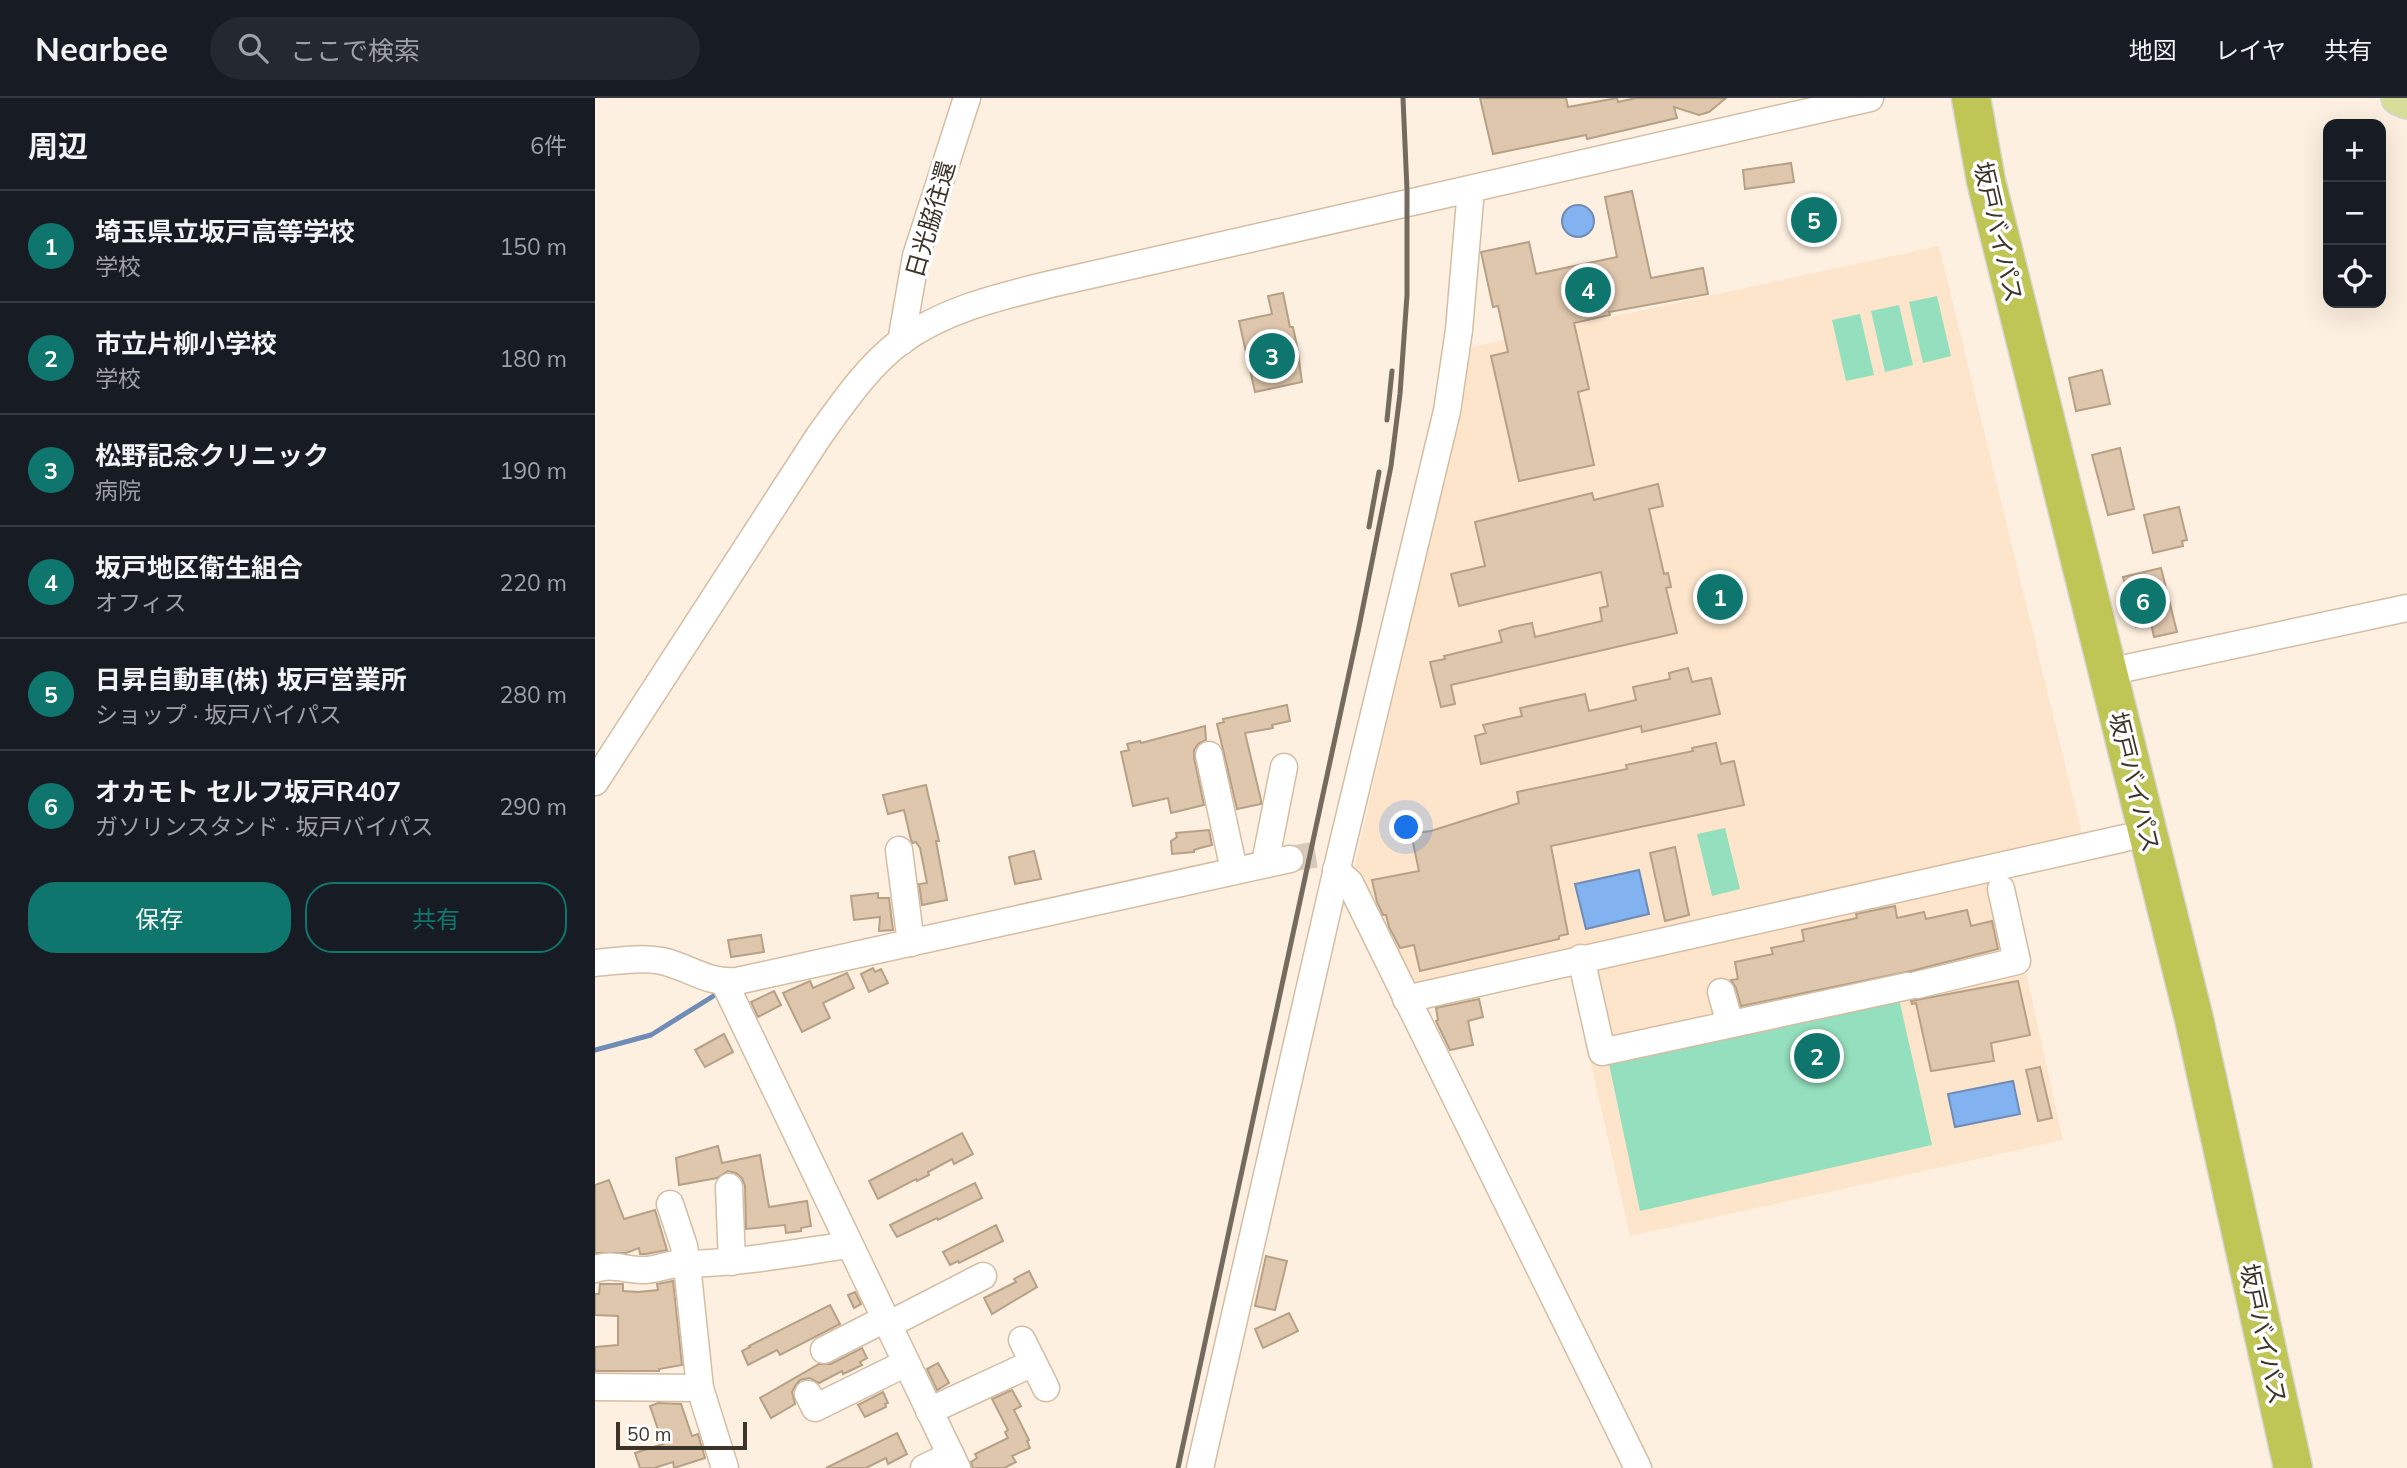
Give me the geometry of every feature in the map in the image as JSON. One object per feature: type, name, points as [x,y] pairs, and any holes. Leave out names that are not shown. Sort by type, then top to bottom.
[{"type":"highway","name":"坂戸バイパス","points":[[1950,98],[1970,214],[2125,838],[2211,1198],[2269,1468]]},
{"type":"highway","name":"坂戸バイパス","points":[[1971,98],[1986,181],[2194,1019],[2293,1468]]},
{"type":"main road","points":[[2398,98],[2407,102]]},
{"type":"street","name":"日光脇往還","points":[[901,342],[916,256],[967,98]]},
{"type":"street","points":[[595,782],[819,436],[851,392],[901,342],[956,311],[993,298],[1870,98]]},
{"type":"street","points":[[1200,1468],[1332,858],[1447,411],[1459,330],[1471,189]]},
{"type":"street","points":[[2108,672],[2407,608]]},
{"type":"street","points":[[1209,755],[1234,870]]},
{"type":"street","points":[[595,963],[648,959],[663,961],[714,981],[724,982],[1277,861],[1284,767]]},
{"type":"street","points":[[1406,999],[2125,838]]},
{"type":"street","points":[[899,850],[911,943]]},
{"type":"street","points":[[1332,858],[1350,883],[1637,1468]]},
{"type":"street","points":[[1581,958],[1602,1052],[2017,961],[2001,889]]},
{"type":"street","points":[[724,982],[954,1461],[923,1468]]},
{"type":"street","points":[[1721,992],[1730,1024]]},
{"type":"street","points":[[729,1186],[731,1262]]},
{"type":"street","points":[[670,1204],[688,1265],[700,1388],[725,1468]]},
{"type":"street","points":[[595,1269],[607,1265],[642,1270],[679,1264],[731,1262],[849,1245]]},
{"type":"street","points":[[824,1350],[983,1276]]},
{"type":"street","points":[[929,1411],[1028,1351],[1047,1388]]},
{"type":"street","points":[[808,1394],[815,1408],[906,1363]]},
{"type":"street","points":[[595,1387],[700,1388]]},
{"type":"shaded area","points":[[1939,246],[2085,846],[1413,990],[1354,869],[1472,347]]},
{"type":"shaded area","points":[[2005,877],[2063,1140],[1630,1236],[1570,972]]},
{"type":"green space","points":[[1937,296],[1951,356],[1923,363],[1909,302]]},
{"type":"green space","points":[[1899,305],[1913,365],[1885,372],[1871,311]]},
{"type":"green space","points":[[1860,314],[1874,375],[1846,381],[1832,320]]},
{"type":"green space","points":[[1725,828],[1740,889],[1712,896],[1697,834]]},
{"type":"green space","points":[[1899,999],[1932,1145],[1640,1211],[1609,1064]]},
{"type":"water","points":[[1578,205],[1589,210],[1594,221],[1589,232],[1578,237],[1567,232],[1562,221],[1567,210]]},
{"type":"water","points":[[1639,870],[1649,914],[1586,929],[1575,884]]},
{"type":"water","points":[[2013,1081],[2020,1114],[1955,1127],[1948,1094]]},
{"type":"building","points":[[1480,98],[1566,98],[1568,107],[1617,98],[1618,102],[1636,98],[1726,98],[1709,112],[1699,115],[1674,107],[1677,118],[1587,139],[1586,135],[1493,154]]},
{"type":"building","points":[[1791,163],[1794,182],[1745,189],[1743,170]]},
{"type":"building","points":[[1632,191],[1651,278],[1703,268],[1708,294],[1609,312],[1610,315],[1574,323],[1589,389],[1578,392],[1594,465],[1519,481],[1491,356],[1508,352],[1498,306],[1493,307],[1481,252],[1529,242],[1536,274],[1617,257],[1605,197]]},
{"type":"building","points":[[1283,293],[1290,327],[1293,327],[1302,382],[1255,392],[1239,321],[1272,314],[1268,296]]},
{"type":"building","points":[[2102,370],[2110,404],[2076,411],[2069,378]]},
{"type":"building","points":[[2120,448],[2134,509],[2108,515],[2092,455]]},
{"type":"building","points":[[1658,484],[1663,506],[1649,509],[1664,574],[1668,573],[1671,587],[1666,588],[1677,633],[1451,685],[1455,704],[1441,707],[1430,662],[1502,642],[1499,631],[1512,627],[1532,623],[1535,637],[1602,621],[1600,608],[1608,606],[1601,572],[1459,606],[1451,574],[1485,566],[1475,522],[1592,493],[1594,500]]},
{"type":"building","points":[[2179,507],[2187,540],[2182,541],[2183,546],[2153,553],[2144,515]]},
{"type":"building","points":[[2161,568],[2177,632],[2154,637],[2151,623],[2136,627],[2123,577]]},
{"type":"building","points":[[1688,668],[1692,682],[1711,678],[1720,714],[1642,732],[1641,726],[1481,764],[1475,736],[1486,733],[1483,725],[1522,716],[1520,708],[1585,694],[1589,711],[1636,700],[1633,687],[1670,679],[1669,673]]},
{"type":"building","points":[[1287,705],[1290,721],[1272,725],[1273,728],[1245,733],[1261,804],[1237,809],[1217,724],[1224,722],[1223,719]]},
{"type":"building","points":[[1205,726],[1206,740],[1194,750],[1204,805],[1171,813],[1168,798],[1133,806],[1121,752],[1129,750],[1127,744],[1141,743]]},
{"type":"building","points":[[1716,743],[1721,764],[1734,761],[1744,805],[1551,846],[1568,934],[1559,936],[1559,939],[1420,971],[1414,945],[1400,948],[1386,915],[1383,915],[1377,902],[1372,880],[1419,871],[1412,838],[1415,833],[1431,831],[1519,803],[1517,792],[1627,769],[1626,765],[1693,751],[1692,748]]},
{"type":"building","points":[[926,785],[939,841],[936,841],[947,900],[922,905],[919,884],[927,883],[920,848],[911,840],[904,810],[888,814],[883,795]]},
{"type":"building","points":[[1209,830],[1212,845],[1194,852],[1172,854],[1171,841],[1177,837],[1176,833]]},
{"type":"building","points":[[1675,847],[1689,915],[1665,921],[1650,853]]},
{"type":"building","points":[[1034,851],[1041,879],[1015,884],[1009,857]]},
{"type":"building","points":[[878,893],[878,898],[889,898],[893,930],[879,931],[880,917],[854,920],[851,896]]},
{"type":"building","points":[[1895,906],[1897,918],[1924,912],[1926,919],[1967,910],[1971,926],[1992,921],[1998,949],[1911,971],[1741,1006],[1731,980],[1738,979],[1735,962],[1773,954],[1771,948],[1804,941],[1802,930],[1857,918],[1856,914]]},
{"type":"building","points":[[761,935],[764,952],[731,957],[728,940]]},
{"type":"building","points":[[873,968],[875,972],[881,969],[888,983],[869,992],[861,974]]},
{"type":"building","points":[[847,973],[854,988],[823,1003],[830,1018],[802,1032],[783,993],[810,981],[813,988]]},
{"type":"building","points":[[2018,981],[2030,1035],[1991,1043],[1994,1061],[1931,1071],[1916,1003],[1912,1004],[1911,1001]]},
{"type":"building","points":[[774,991],[781,1005],[758,1017],[751,1002]]},
{"type":"building","points":[[1479,999],[1483,1017],[1468,1021],[1473,1045],[1450,1050],[1436,1021],[1436,1008]]},
{"type":"building","points":[[724,1034],[733,1052],[705,1067],[695,1050]]},
{"type":"building","points":[[2040,1067],[2052,1118],[2038,1121],[2026,1070]]},
{"type":"building","points":[[962,1133],[973,1154],[954,1164],[952,1159],[928,1172],[929,1175],[878,1199],[869,1181]]},
{"type":"building","points":[[718,1146],[722,1163],[760,1155],[769,1207],[807,1201],[811,1226],[801,1228],[801,1231],[786,1233],[785,1225],[746,1229],[745,1186],[736,1173],[728,1171],[717,1178],[679,1185],[676,1158]]},
{"type":"building","points":[[609,1180],[624,1219],[655,1210],[667,1250],[640,1254],[639,1248],[626,1253],[595,1253],[595,1185]]},
{"type":"building","points":[[975,1183],[982,1198],[897,1237],[890,1225]]},
{"type":"building","points":[[996,1225],[1003,1241],[950,1265],[943,1252]]},
{"type":"building","points":[[1266,1256],[1287,1261],[1275,1310],[1255,1306]]},
{"type":"building","points":[[1029,1271],[1037,1287],[992,1314],[984,1298],[1016,1282],[1014,1279]]},
{"type":"building","points":[[673,1281],[682,1365],[659,1371],[595,1371],[595,1347],[618,1345],[618,1316],[595,1315],[595,1294],[599,1294],[600,1284],[623,1284],[623,1291],[638,1292],[658,1290],[657,1284]]},
{"type":"building","points":[[855,1292],[861,1304],[854,1308],[848,1295]]},
{"type":"building","points":[[830,1305],[840,1324],[780,1355],[777,1350],[748,1365],[742,1351]]},
{"type":"building","points":[[1289,1313],[1298,1331],[1263,1348],[1255,1329]]},
{"type":"building","points":[[862,1348],[867,1358],[860,1362],[862,1365],[843,1374],[842,1371],[819,1383],[810,1378],[800,1380],[792,1392],[795,1404],[771,1418],[760,1398],[819,1364],[831,1364]]},
{"type":"building","points":[[938,1363],[949,1383],[937,1390],[927,1369]]},
{"type":"building","points":[[1012,1390],[1021,1406],[1014,1410],[1029,1440],[1027,1441],[1030,1448],[1012,1456],[1016,1462],[1004,1468],[973,1468],[971,1462],[977,1458],[975,1454],[1008,1438],[1005,1432],[1008,1430],[992,1399]]},
{"type":"building","points":[[883,1392],[888,1403],[885,1404],[886,1407],[865,1417],[858,1405]]},
{"type":"building","points":[[658,1403],[681,1404],[692,1436],[698,1434],[705,1458],[674,1468],[673,1462],[654,1468],[640,1468],[635,1453],[663,1444],[650,1406]]},
{"type":"building","points":[[897,1433],[907,1454],[888,1464],[886,1458],[866,1468],[826,1468]]},
{"type":"waterway","points":[[595,1050],[651,1035],[722,993]]},
{"type":"tunnel","points":[[1290,859],[1319,854]]},
{"type":"railway","points":[[1178,1468],[1359,627],[1391,466],[1400,394],[1407,295],[1407,190],[1403,98]]},
{"type":"railway","points":[[1387,420],[1392,371]]},
{"type":"railway","points":[[1369,527],[1379,472]]},
{"type":"place","name":"日昇自動車(株) 坂戸営業所","points":[[1814,220]]},
{"type":"place","name":"坂戸地区衛生組合","points":[[1588,290]]},
{"type":"place","name":"松野記念クリニック","points":[[1272,356]]},
{"type":"place","name":"埼玉県立坂戸高等学校","points":[[1720,597]]},
{"type":"place","name":"オカモト セルフ坂戸R407","points":[[2143,601]]},
{"type":"place","name":"市立片柳小学校","points":[[1817,1056]]}]
